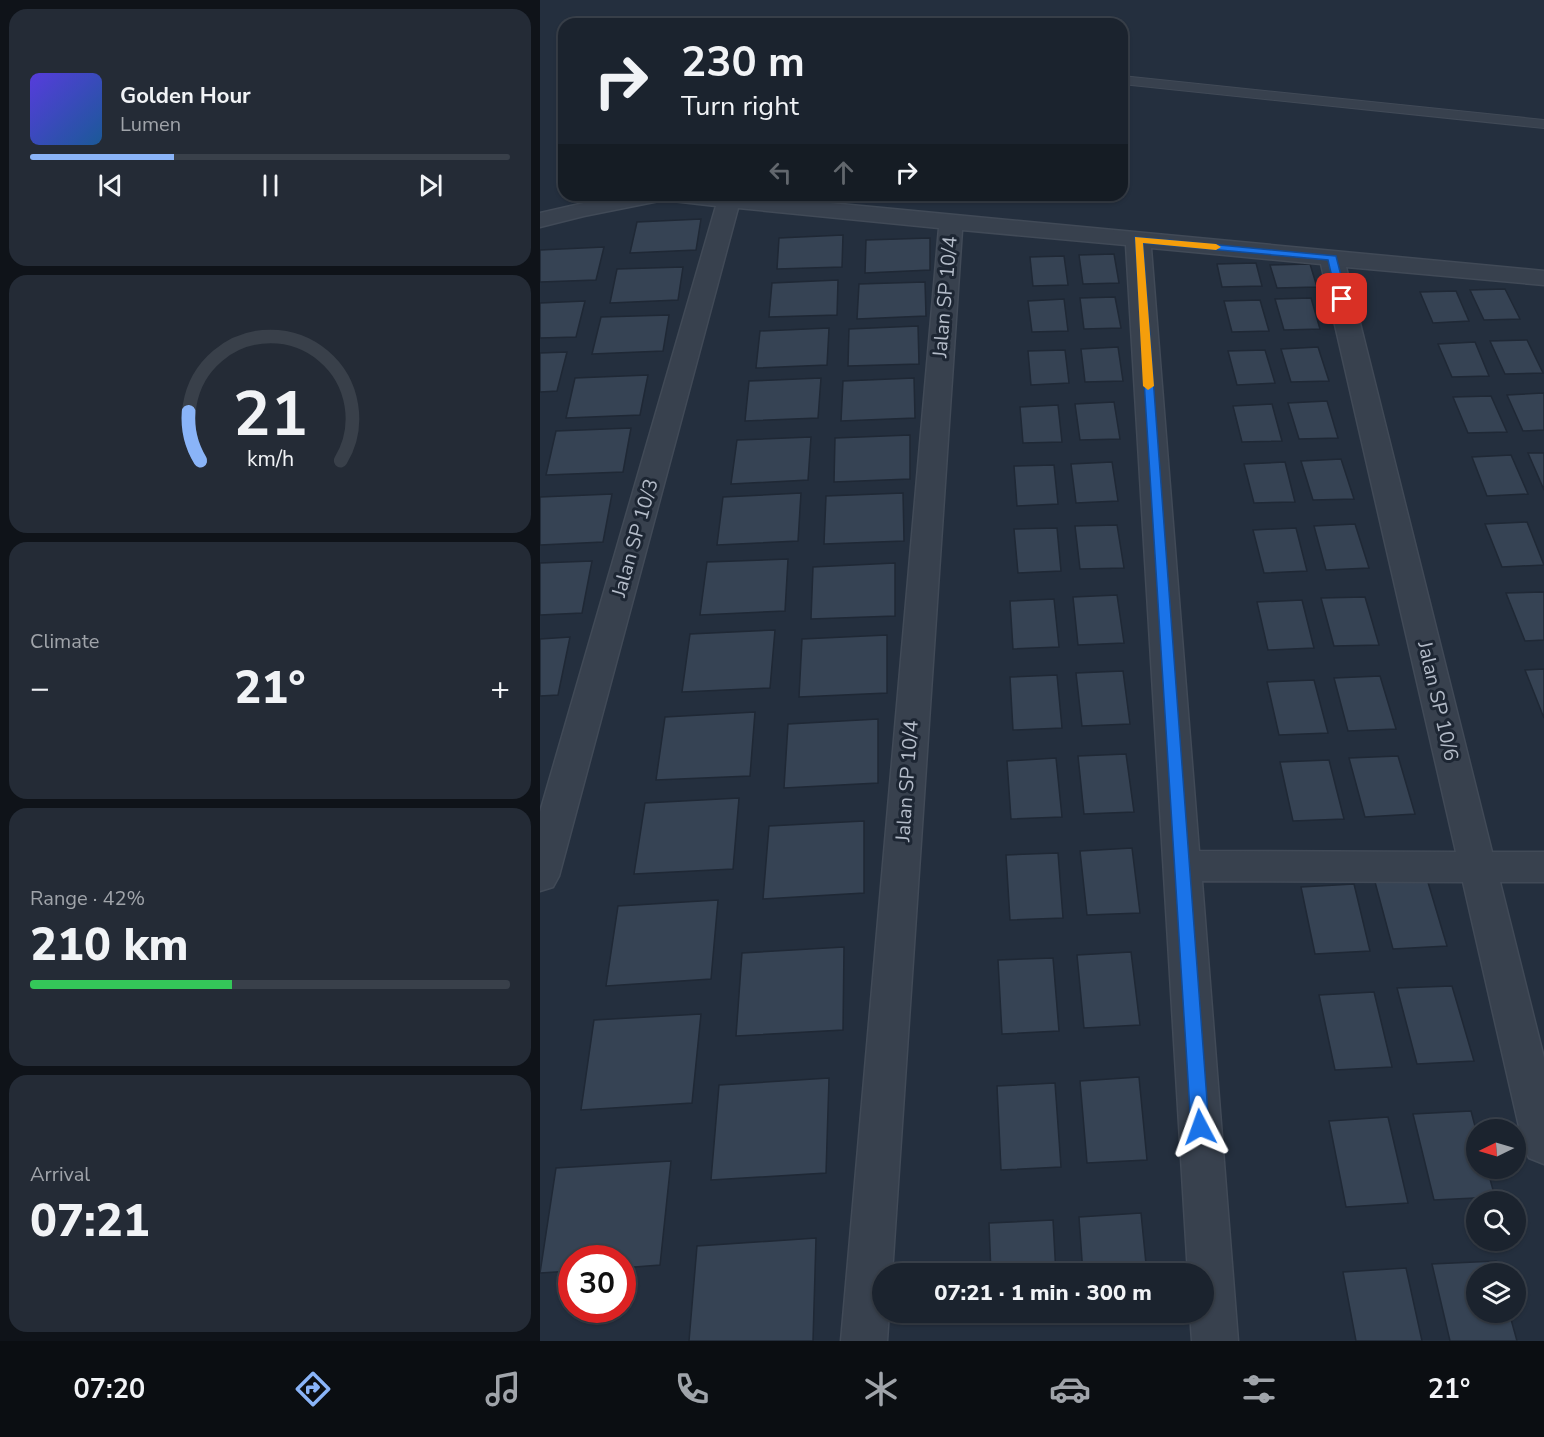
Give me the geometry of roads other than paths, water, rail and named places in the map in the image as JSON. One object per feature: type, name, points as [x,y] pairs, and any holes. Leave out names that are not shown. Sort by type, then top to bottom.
[{"type":"street","points":[[540,220],[625,201]]},
{"type":"street","name":"Jalan SP 10/3","points":[[540,876],[729,201]]},
{"type":"street","points":[[740,201],[1332,258],[1541,285]]},
{"type":"street","name":"Jalan SP 10/4","points":[[864,1341],[951,221]]},
{"type":"street","points":[[1138,240],[1215,1341]]},
{"type":"street","name":"Jalan SP 10/6","points":[[1332,258],[1544,1144]]},
{"type":"street","points":[[1182,866],[1544,867]]},
{"type":"lane","points":[[1128,81],[1544,124]]}]
